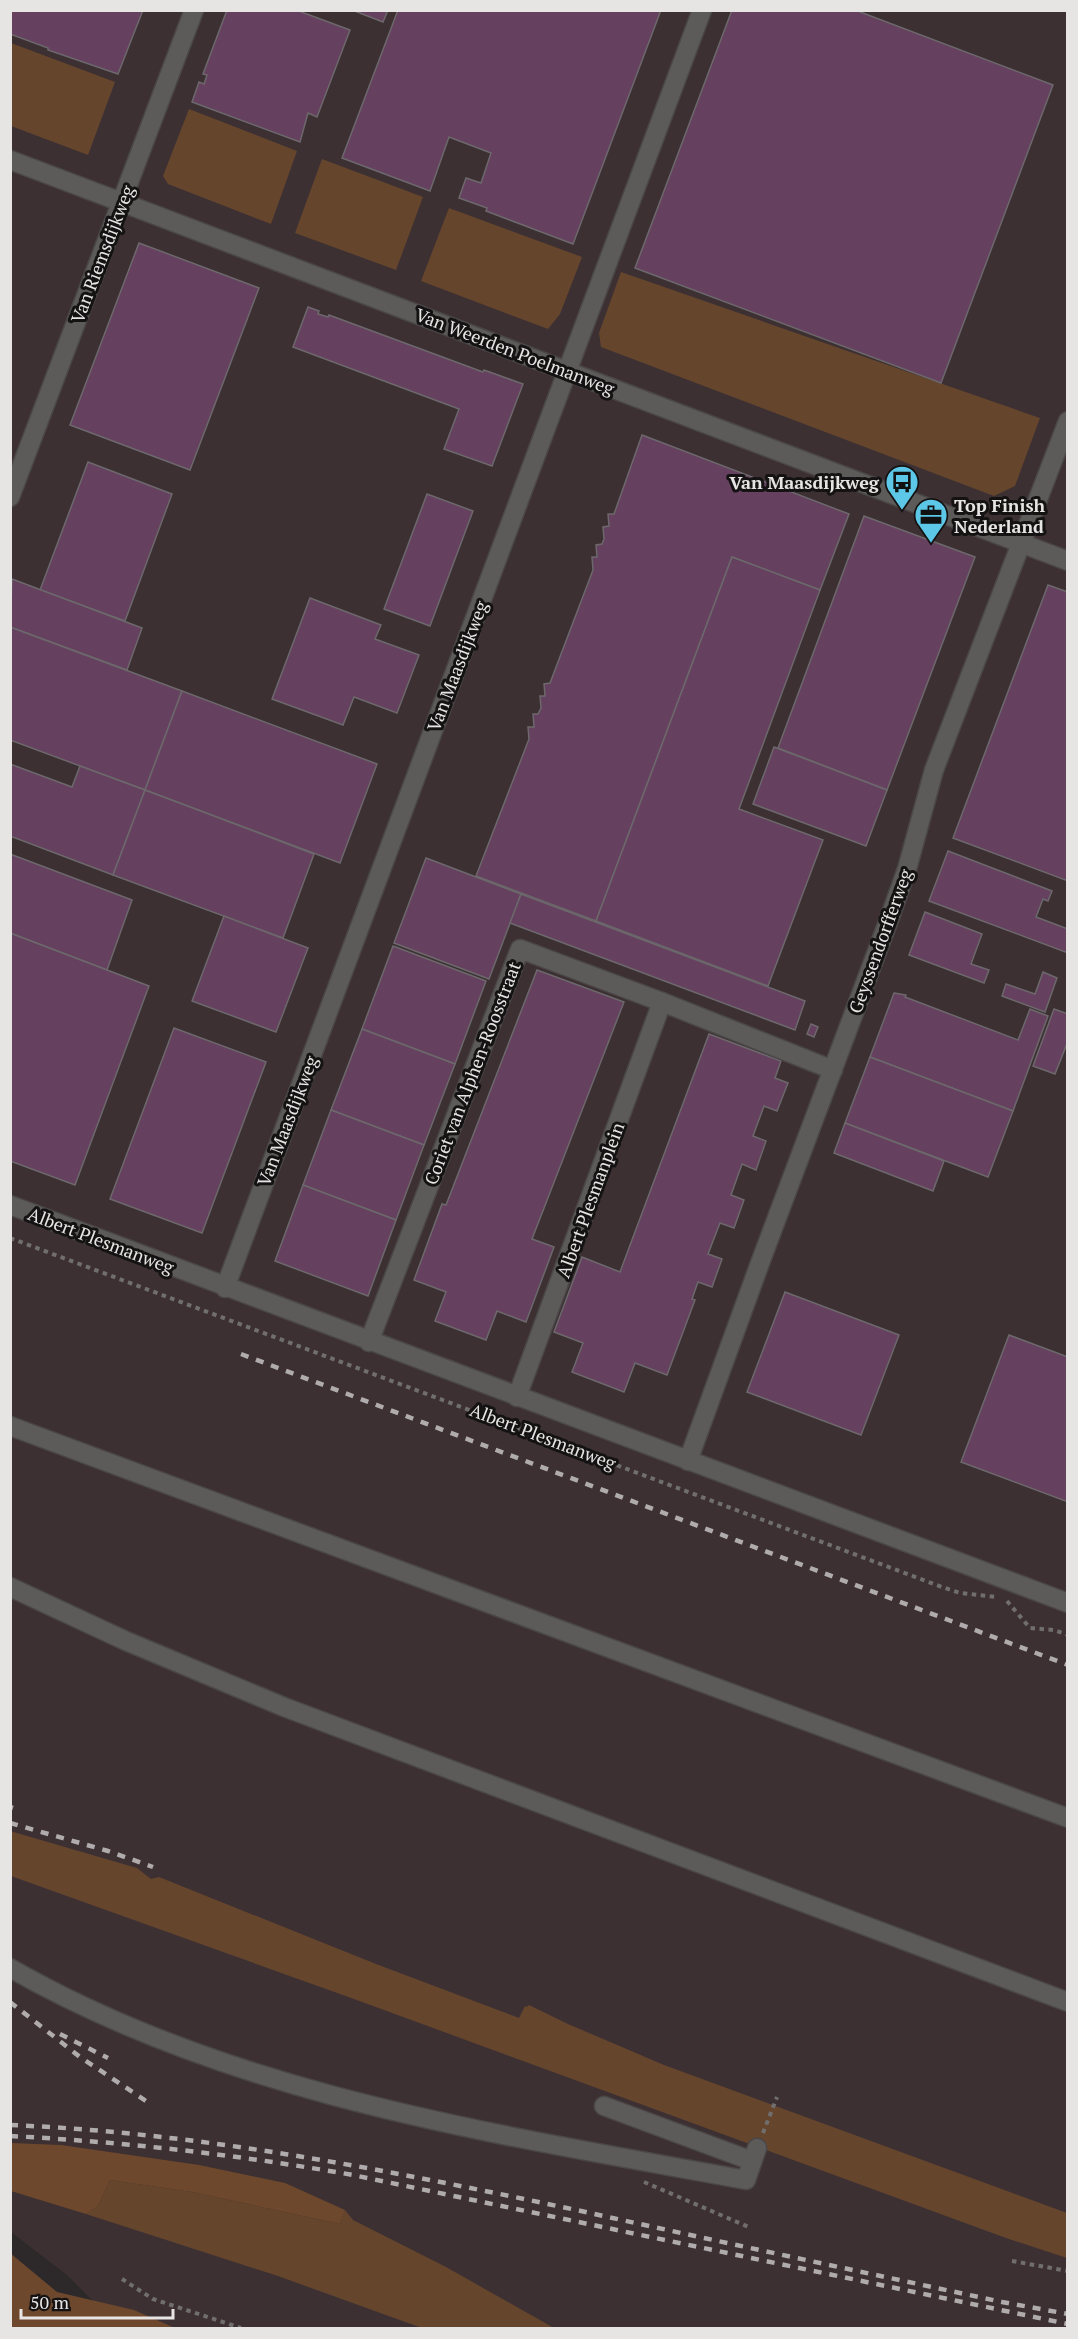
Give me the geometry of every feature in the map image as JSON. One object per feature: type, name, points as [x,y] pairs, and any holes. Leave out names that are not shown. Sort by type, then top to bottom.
[{"type":"street","name":"Van Riemsdijkweg","points":[[10,497],[194,10]]},
{"type":"street","name":"Van Maasdijkweg","points":[[225,1288],[702,10]]},
{"type":"street","name":"Van Weerden Poelmanweg","points":[[10,160],[1068,561]]},
{"type":"street","name":"Geyssendorfferweg","points":[[688,1461],[907,869],[934,770],[1068,421]]},
{"type":"street","name":"Coriet van Alphen-Roosstraat","points":[[369,1341],[520,949],[833,1070]]},
{"type":"street","name":"Albert Plesmanplein","points":[[517,1397],[662,1002]]},
{"type":"street","name":"Albert Plesmanweg","points":[[10,1205],[225,1288],[1068,1603]]},
{"type":"street","points":[[10,1426],[1068,1818]]},
{"type":"street","points":[[10,1587],[136,1645],[284,1707],[1068,2002]]},
{"type":"street","points":[[10,1968],[56,1995],[180,2047],[249,2072],[464,2126],[746,2180],[755,2155],[604,2106]]},
{"type":"path","name":"Albert Plesmanweg","points":[[10,1238],[942,1587],[960,1593],[1004,1599],[1030,1628],[1054,1630],[1068,1635]]},
{"type":"path","points":[[755,2155],[777,2097]]},
{"type":"path","points":[[638,2180],[751,2228]]},
{"type":"path","points":[[1012,2261],[1068,2271]]},
{"type":"path","points":[[122,2279],[153,2298],[241,2328]]},
{"type":"shaded area","points":[[10,11],[1067,11],[1067,2328],[120,2328],[67,2275],[11,2232]]},
{"type":"shaded area","points":[[11,43],[115,82],[88,155],[11,126]]},
{"type":"shaded area","points":[[189,109],[297,151],[271,224],[168,184],[163,176]]},
{"type":"shaded area","points":[[322,159],[423,197],[396,270],[295,233]]},
{"type":"shaded area","points":[[449,208],[582,257],[560,314],[548,329],[421,281]]},
{"type":"shaded area","points":[[621,272],[1040,418],[1015,486],[994,496],[601,347],[599,333]]},
{"type":"shaded area","points":[[10,1831],[137,1868],[151,1879],[159,1877],[376,1964],[519,2018],[525,2006],[529,2005],[664,2065],[1067,2213],[1067,2258],[1006,2238],[11,1876]]},
{"type":"shaded area","points":[[10,2143],[61,2145],[199,2165],[285,2183],[345,2210],[340,2224],[192,2192],[110,2180],[98,2206],[86,2214],[11,2191]]},
{"type":"shaded area","points":[[110,2180],[192,2192],[340,2224],[345,2210],[353,2220],[446,2267],[554,2328],[422,2328],[278,2276],[86,2214],[98,2206]]},
{"type":"shaded area","points":[[10,2253],[57,2292],[134,2310],[175,2328],[11,2328]]},
{"type":"building","points":[[10,10],[143,10],[118,74],[48,50],[48,48],[10,34]]},
{"type":"building","points":[[227,10],[296,10],[350,30],[317,117],[308,113],[300,142],[192,102],[199,82],[204,84],[207,75],[203,74]]},
{"type":"building","points":[[352,10],[388,10],[383,22]]},
{"type":"building","points":[[398,10],[661,10],[573,244],[486,211],[487,208],[459,198],[466,178],[481,183],[491,153],[449,137],[430,191],[342,158]]},
{"type":"building","points":[[732,10],[855,10],[1053,85],[941,383],[635,268]]},
{"type":"building","points":[[139,243],[259,288],[190,470],[70,425]]},
{"type":"building","points":[[308,307],[319,311],[318,314],[328,317],[329,315],[483,372],[484,370],[523,384],[492,466],[444,449],[459,409],[293,347]]},
{"type":"building","points":[[642,435],[849,514],[820,590],[732,557],[596,921],[476,876],[529,739],[528,727],[534,727],[533,714],[538,714],[541,708],[540,696],[545,696],[544,684],[550,683],[593,570],[592,557],[597,557],[596,545],[602,544],[603,527],[609,526],[608,514],[614,514]]},
{"type":"building","points":[[88,462],[172,494],[125,621],[40,590]]},
{"type":"building","points":[[427,494],[473,511],[430,626],[384,609]]},
{"type":"building","points":[[864,516],[975,557],[887,790],[778,748]]},
{"type":"building","points":[[732,557],[820,590],[739,809],[823,840],[768,986],[596,921]]},
{"type":"building","points":[[12,579],[142,628],[127,670],[10,627]]},
{"type":"building","points":[[1048,585],[1068,592],[1068,881],[953,838]]},
{"type":"building","points":[[310,598],[381,625],[375,639],[419,655],[397,713],[354,697],[343,725],[272,699]]},
{"type":"building","points":[[10,627],[182,691],[145,790],[10,740]]},
{"type":"building","points":[[182,691],[377,764],[340,863],[145,790]]},
{"type":"building","points":[[774,747],[887,790],[866,846],[753,804]]},
{"type":"building","points":[[10,764],[72,787],[80,766],[145,790],[113,875],[10,836]]},
{"type":"building","points":[[145,790],[314,854],[283,938],[113,875]]},
{"type":"building","points":[[948,851],[1052,891],[1048,901],[1043,899],[1036,917],[1068,929],[1068,953],[929,901]]},
{"type":"building","points":[[10,854],[132,900],[107,970],[10,933]]},
{"type":"building","points":[[426,858],[521,894],[489,979],[394,943]]},
{"type":"building","points":[[521,894],[805,1001],[795,1030],[510,923]]},
{"type":"building","points":[[925,912],[982,934],[971,964],[989,970],[984,983],[909,955]]},
{"type":"building","points":[[224,916],[308,948],[276,1032],[192,1001]]},
{"type":"building","points":[[10,933],[149,986],[75,1185],[10,1161]]},
{"type":"building","points":[[393,946],[486,981],[455,1064],[362,1029]]},
{"type":"building","points":[[537,970],[624,1002],[532,1239],[554,1247],[526,1322],[497,1311],[486,1340],[435,1321],[446,1292],[414,1280],[442,1204],[446,1205]]},
{"type":"building","points":[[1043,972],[1057,978],[1045,1012],[1002,996],[1006,984],[1035,994]]},
{"type":"building","points":[[894,993],[906,995],[905,997],[1018,1040],[1030,1009],[1048,1016],[1013,1111],[870,1057]]},
{"type":"building","points":[[1054,1009],[1068,1014],[1068,1041],[1055,1074],[1033,1066]]},
{"type":"building","points":[[811,1024],[818,1027],[814,1037],[807,1034]]},
{"type":"building","points":[[174,1028],[266,1062],[202,1233],[110,1199]]},
{"type":"building","points":[[362,1029],[455,1064],[424,1145],[331,1110]]},
{"type":"building","points":[[709,1034],[781,1061],[775,1078],[788,1083],[777,1111],[764,1106],[753,1136],[766,1141],[756,1170],[742,1164],[731,1195],[744,1200],[734,1228],[720,1223],[708,1254],[722,1259],[712,1287],[698,1282],[692,1299],[695,1300],[667,1375],[635,1363],[624,1392],[572,1372],[583,1343],[554,1332],[582,1257],[620,1272]]},
{"type":"building","points":[[870,1057],[1013,1111],[988,1177],[845,1123]]},
{"type":"building","points":[[331,1110],[424,1145],[396,1220],[303,1185]]},
{"type":"building","points":[[845,1123],[944,1161],[933,1191],[834,1153]]},
{"type":"building","points":[[303,1185],[396,1220],[368,1296],[275,1261]]},
{"type":"building","points":[[785,1292],[899,1335],[861,1435],[747,1392]]},
{"type":"building","points":[[1009,1335],[1068,1357],[1068,1502],[961,1462]]},
{"type":"railway","points":[[241,1354],[1068,1665]]},
{"type":"railway","points":[[10,1823],[108,1851],[153,1867]]},
{"type":"railway","points":[[10,2002],[80,2057],[149,2103]]},
{"type":"railway","points":[[60,2034],[108,2058]]},
{"type":"railway","points":[[10,2125],[154,2136],[368,2168],[1068,2314]]},
{"type":"railway","points":[[10,2136],[182,2150],[353,2175],[1068,2324]]},
{"type":"place","name":"Van Maasdijkweg","points":[[902,511]]},
{"type":"place","name":"Top Finish Nederland","points":[[931,544]]}]
